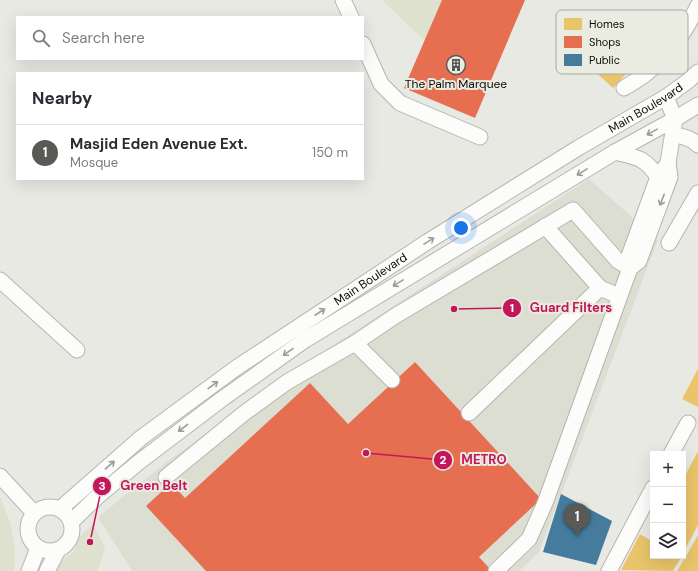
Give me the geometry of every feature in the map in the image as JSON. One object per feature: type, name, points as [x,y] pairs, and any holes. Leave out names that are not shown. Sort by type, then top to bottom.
[{"type":"street","points":[[343,0],[351,16]]},
{"type":"street","points":[[688,26],[698,6]]},
{"type":"street","points":[[364,46],[381,84],[400,103],[480,137]]},
{"type":"street","name":"Main Boulevard","points":[[60,509],[142,437],[236,368],[427,242],[578,148],[666,97],[698,72]]},
{"type":"street","points":[[624,88],[645,74]]},
{"type":"street","points":[[630,268],[639,261],[670,177],[668,162],[675,120],[666,97]]},
{"type":"street","name":"Main Boulevard","points":[[71,522],[97,497],[139,462],[222,399],[305,340],[615,152],[675,120],[698,105]]},
{"type":"street","points":[[673,135],[694,141],[698,145]]},
{"type":"street","points":[[615,152],[640,159],[650,166],[658,177]]},
{"type":"street","points":[[496,571],[529,539],[545,503],[630,268],[629,256],[658,177],[668,162]]},
{"type":"street","points":[[668,243],[698,193]]},
{"type":"street","points":[[166,477],[243,414],[287,382],[356,343],[395,316],[573,210],[618,261],[630,268]]},
{"type":"street","points":[[545,226],[600,288],[619,296]]},
{"type":"street","points":[[0,280],[77,350]]},
{"type":"street","points":[[469,413],[600,288]]},
{"type":"street","points":[[356,343],[392,380]]},
{"type":"street","points":[[673,451],[688,422]]},
{"type":"street","points":[[0,476],[34,513]]},
{"type":"street","points":[[609,571],[650,494]]},
{"type":"street","points":[[46,507],[53,507],[60,509],[69,517],[72,531],[70,539],[65,546],[58,550],[44,551],[33,544],[29,538],[28,525],[34,513],[46,507]]},
{"type":"street","points":[[29,571],[38,548]]},
{"type":"street","points":[[48,571],[58,550]]},
{"type":"shaded area","points":[[589,179],[658,240],[539,552],[519,571],[132,571],[98,517],[168,461],[281,379]]},
{"type":"green space","points":[[382,0],[442,0],[425,41]]},
{"type":"green space","points":[[0,497],[11,524],[15,551],[14,571],[0,571]]},
{"type":"green space","points":[[93,524],[105,548],[98,571],[55,571],[60,561],[73,553],[80,536]]},
{"type":"building: Homes","points":[[598,74],[626,74],[613,88]]},
{"type":"building: Homes","points":[[698,369],[698,407],[682,399]]},
{"type":"building: Homes","points":[[698,451],[698,525],[686,547],[686,487],[686,474]]},
{"type":"building: Homes","points":[[640,534],[650,540],[650,559],[680,559],[673,571],[621,570]]},
{"type":"building: Homes","points":[[698,535],[698,571],[677,571],[684,559],[686,559],[686,556]]},
{"type":"building: Shops","name":"The Palm Marquee","points":[[442,0],[525,0],[475,118],[404,88]]},
{"type":"building: Shops","points":[[415,362],[541,499],[479,557],[491,570],[490,571],[206,571],[146,506],[171,483],[185,498],[310,383],[348,424]]},
{"type":"building: Public","points":[[561,494],[612,521],[596,565],[543,552]]},
{"type":"place","name":"The Palm Marquee","points":[[456,65]]},
{"type":"place","name":"Guard Filters","points":[[454,309]]},
{"type":"place","name":"METRO","points":[[366,453]]},
{"type":"place","name":"Masjid Eden Avenue Ext.","points":[[577,536]]},
{"type":"place","name":"Green Belt","points":[[90,542]]}]
